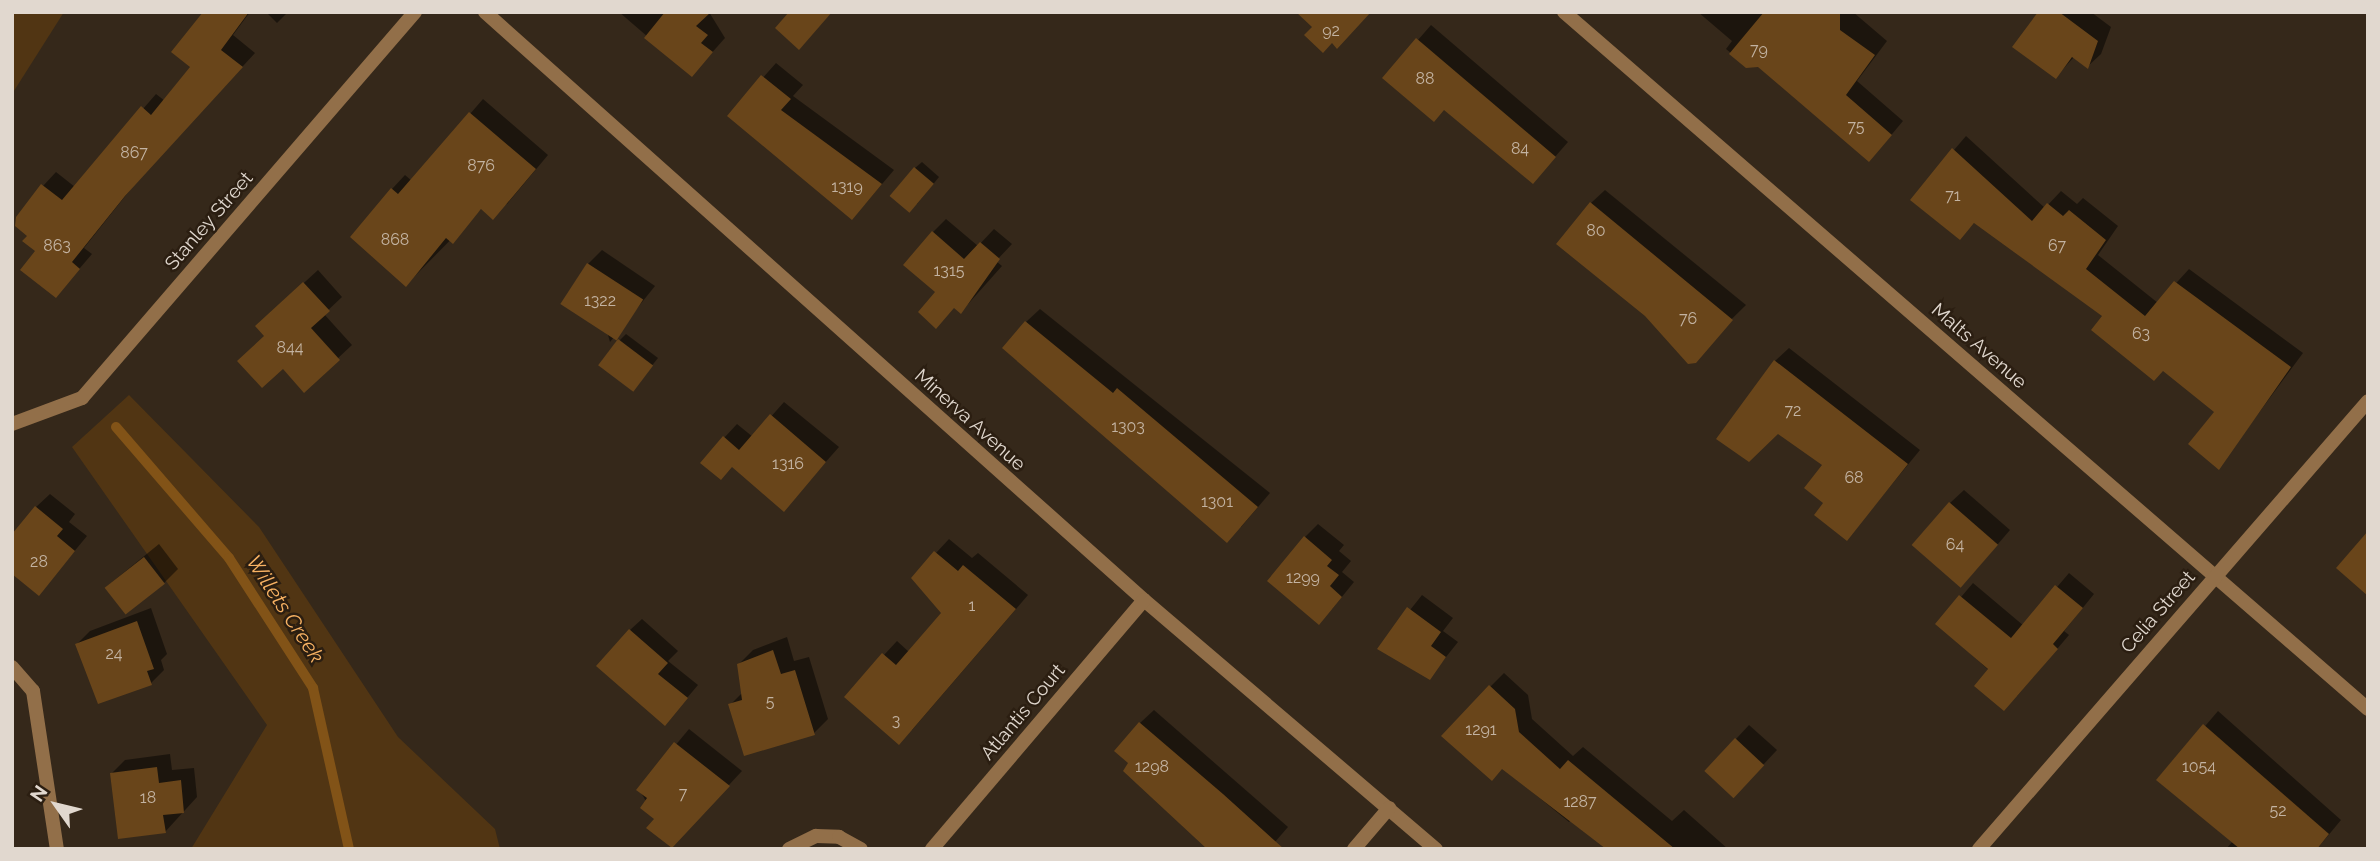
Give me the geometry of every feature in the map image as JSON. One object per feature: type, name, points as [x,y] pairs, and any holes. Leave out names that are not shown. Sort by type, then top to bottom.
[{"type":"street","name":"Stanley Street","points":[[12,424],[82,398],[415,12]]},
{"type":"street","name":"Minerva Avenue","points":[[485,12],[1144,600],[1436,849]]},
{"type":"street","name":"Malts Avenue","points":[[1564,12],[2368,709]]},
{"type":"street","name":"Celia Street","points":[[1979,849],[2368,401]]},
{"type":"street","name":"Atlantis Court","points":[[932,849],[1144,600]]},
{"type":"street","points":[[12,667],[33,691],[57,849]]},
{"type":"street","points":[[1354,849],[1389,808]]},
{"type":"street","points":[[789,849],[816,836],[839,837],[861,849]]},
{"type":"shaded area","points":[[12,12],[64,12],[12,94]]},
{"type":"shaded area","points":[[129,395],[259,527],[398,737],[495,829],[500,849],[191,849],[267,725],[72,447]]},
{"type":"building","points":[[203,12],[249,12],[221,50],[243,67],[125,196],[72,262],[80,269],[56,298],[20,270],[35,251],[22,241],[27,236],[15,226],[16,217],[41,184],[62,200],[141,106],[151,115],[190,67],[171,52]]},
{"type":"building","points":[[665,12],[711,12],[696,26],[708,35],[701,43],[713,52],[692,77],[644,38]]},
{"type":"building","points":[[789,12],[832,12],[799,50],[775,28]]},
{"type":"building","points":[[1296,12],[1371,12],[1337,49],[1332,43],[1323,53],[1304,35],[1312,27]]},
{"type":"building","points":[[1764,12],[1840,12],[1840,30],[1875,55],[1846,95],[1892,135],[1869,162],[1758,67],[1746,68],[1729,54]]},
{"type":"building","points":[[2038,12],[2059,12],[2098,41],[2088,69],[2072,57],[2056,79],[2012,47]]},
{"type":"building","points":[[1416,38],[1556,157],[1533,184],[1444,110],[1434,122],[1382,78]]},
{"type":"building","points":[[761,75],[791,99],[781,110],[882,184],[852,220],[727,116]]},
{"type":"building","points":[[469,112],[536,169],[493,220],[481,209],[453,244],[446,238],[406,287],[350,237],[391,188],[398,194]]},
{"type":"building","points":[[1952,148],[2032,221],[2047,203],[2063,216],[2069,210],[2106,240],[2086,269],[2145,316],[2174,281],[2291,367],[2219,470],[2188,444],[2214,412],[2163,371],[2154,381],[2091,330],[2102,316],[1974,223],[1960,240],[1910,200]]},
{"type":"building","points":[[914,167],[934,184],[909,213],[890,196]]},
{"type":"building","points":[[1590,202],[1733,320],[1696,363],[1688,364],[1645,316],[1556,244]]},
{"type":"building","points":[[932,231],[964,259],[980,242],[1000,259],[961,314],[954,308],[936,329],[918,312],[935,292],[903,265]]},
{"type":"building","points":[[587,263],[643,299],[617,341],[560,304]]},
{"type":"building","points":[[303,282],[330,311],[311,328],[340,360],[304,393],[283,369],[262,388],[237,361],[264,336],[255,326]]},
{"type":"building","points":[[1025,321],[1113,393],[1117,388],[1258,507],[1227,543],[1002,348]]},
{"type":"building","points":[[618,339],[653,365],[633,392],[598,365]]},
{"type":"building","points":[[1774,360],[1908,464],[1847,541],[1814,515],[1823,503],[1804,488],[1822,465],[1778,434],[1749,462],[1716,439]]},
{"type":"building","points":[[770,414],[826,462],[784,512],[732,467],[721,480],[700,463],[723,436],[739,450]]},
{"type":"building","points":[[1949,502],[1998,545],[1961,588],[1912,545]]},
{"type":"building","points":[[35,506],[63,529],[57,536],[75,551],[39,596],[12,574],[12,534]]},
{"type":"building","points":[[2368,531],[2368,596],[2336,568]]},
{"type":"building","points":[[1304,536],[1332,560],[1327,566],[1339,575],[1330,586],[1342,597],[1319,625],[1267,581]]},
{"type":"building","points":[[934,551],[958,571],[963,565],[1016,609],[899,745],[844,697],[882,653],[896,665],[941,613],[911,578]]},
{"type":"building","points":[[144,557],[165,584],[126,615],[105,588]]},
{"type":"building","points":[[2055,585],[2083,608],[2053,644],[2058,649],[2004,711],[1974,686],[1988,669],[1935,624],[1959,595],[2011,638]]},
{"type":"building","points":[[1407,607],[1441,632],[1431,646],[1446,657],[1430,680],[1377,649]]},
{"type":"building","points":[[137,621],[154,669],[147,671],[152,685],[98,704],[75,644]]},
{"type":"building","points":[[629,629],[668,663],[658,674],[688,698],[665,726],[596,666]]},
{"type":"building","points":[[773,650],[781,674],[795,670],[815,735],[744,756],[728,704],[742,700],[737,664]]},
{"type":"building","points":[[1489,685],[1515,709],[1519,732],[1560,769],[1568,760],[1675,849],[1606,849],[1502,769],[1492,781],[1441,736]]},
{"type":"building","points":[[1139,722],[1284,849],[1207,849],[1123,771],[1128,763],[1114,751]]},
{"type":"building","points":[[2203,724],[2329,834],[2317,849],[2240,849],[2156,780]]},
{"type":"building","points":[[1735,738],[1764,765],[1734,798],[1704,771]]},
{"type":"building","points":[[674,742],[730,786],[672,848],[646,828],[654,819],[640,808],[647,798],[636,790]]},
{"type":"building","points":[[157,767],[159,783],[181,780],[184,813],[163,815],[166,833],[118,839],[110,773]]},
{"type":"waterway","name":"Willets Creek","points":[[116,427],[229,558],[313,688],[349,849]]}]
